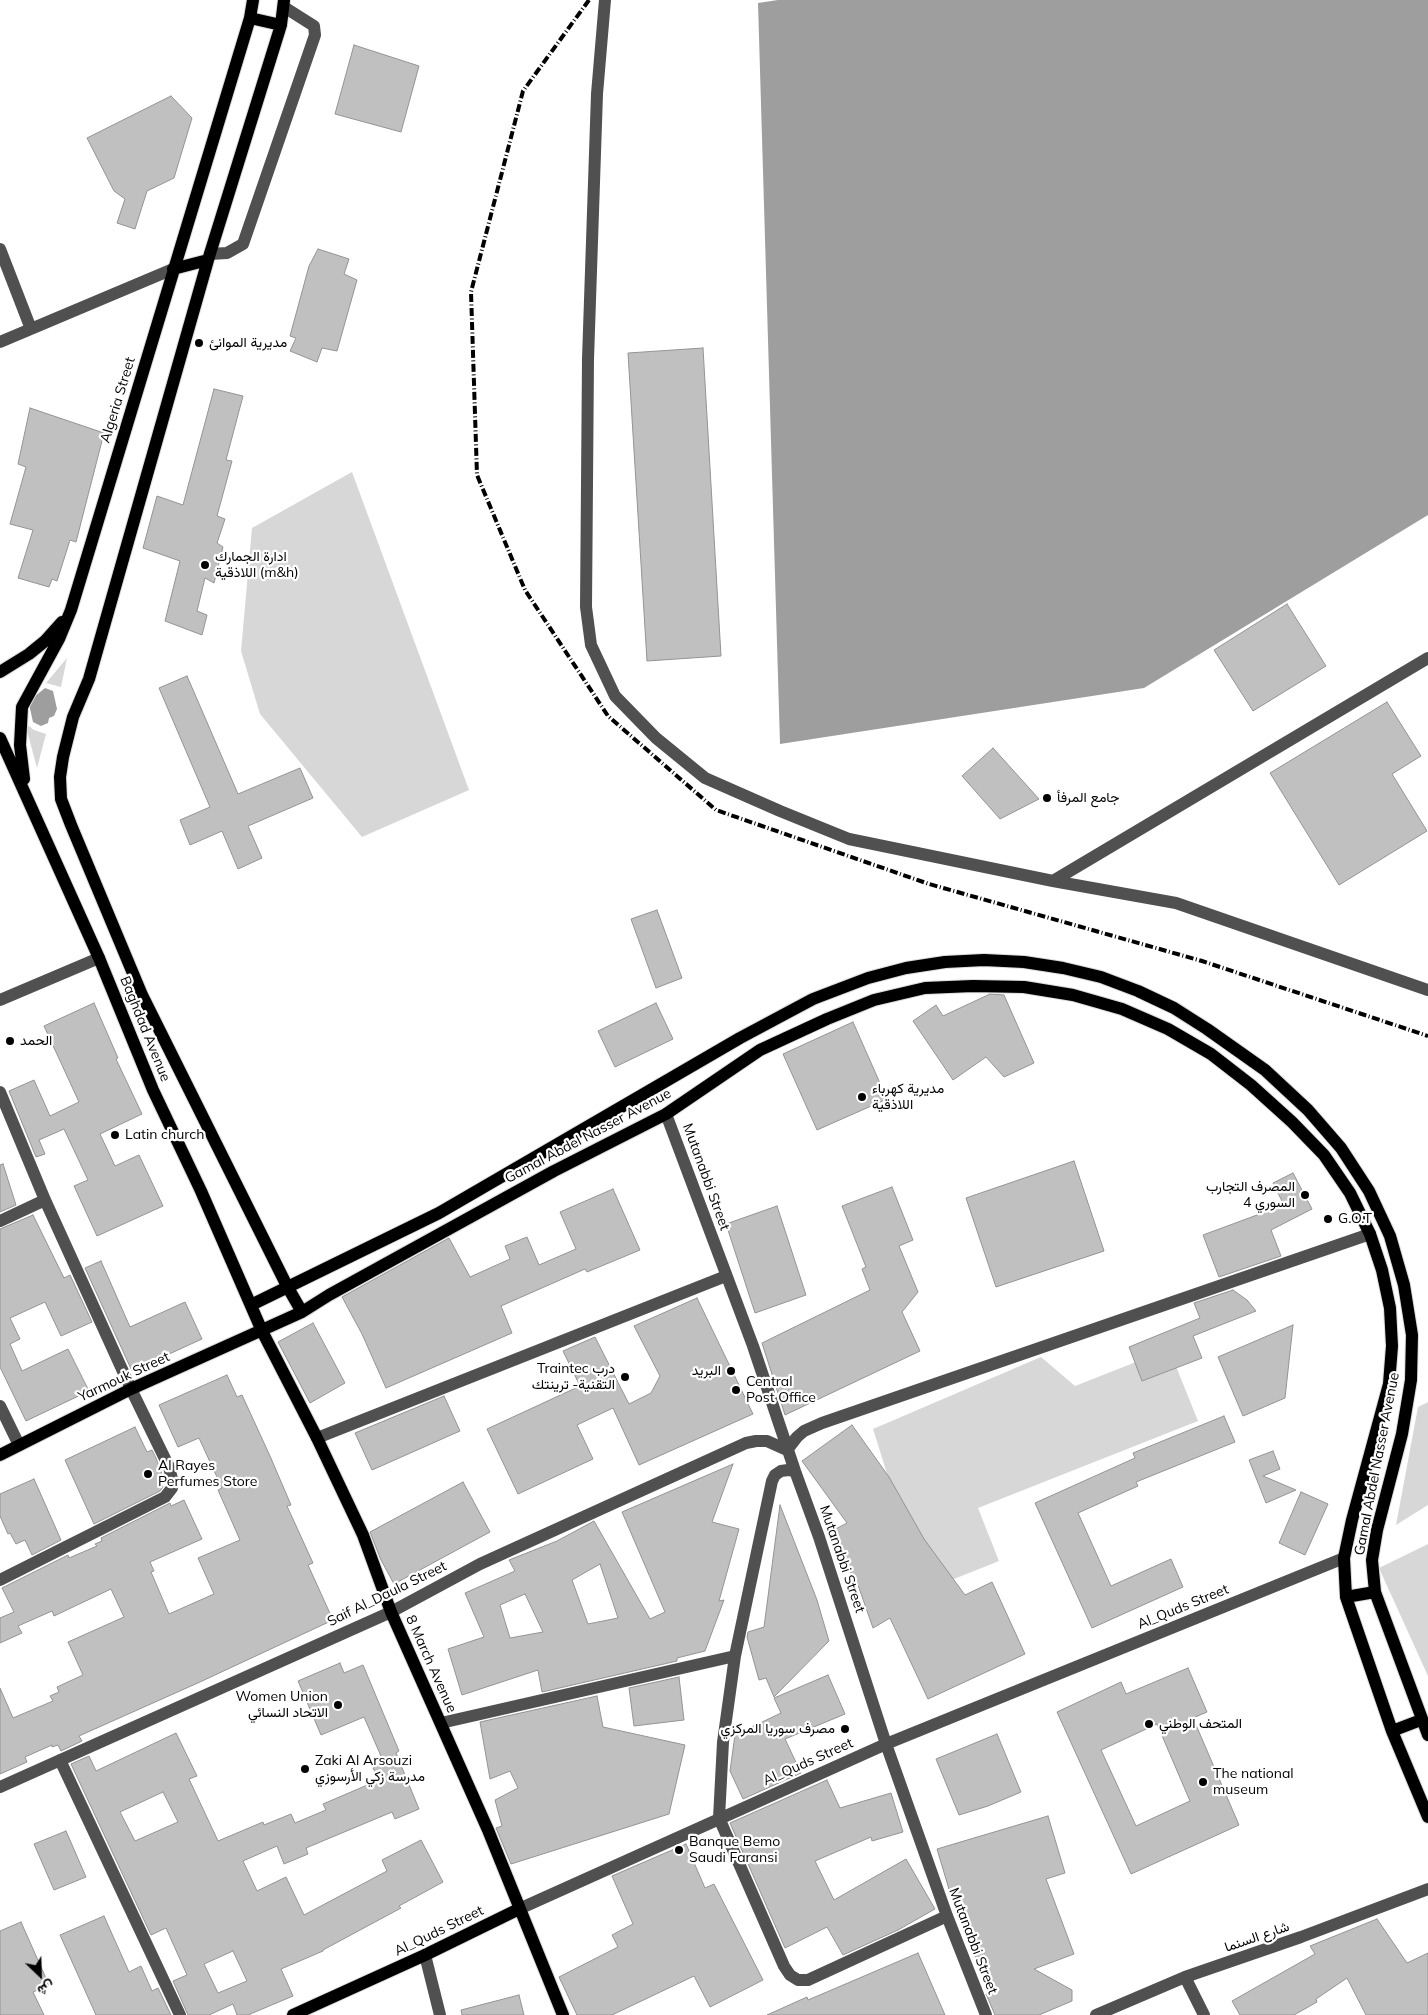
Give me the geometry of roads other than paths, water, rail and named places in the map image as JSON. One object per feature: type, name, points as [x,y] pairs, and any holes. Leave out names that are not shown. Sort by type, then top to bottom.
[{"type":"main road","name":"Algeria Street","points":[[29,804],[21,763],[19,727],[22,707],[59,639],[71,610],[250,18],[253,0]]},
{"type":"main road","points":[[173,270],[209,257],[281,25],[284,4]]},
{"type":"main road","points":[[250,18],[281,25]]},
{"type":"main road","name":"Baghdad Avenue","points":[[209,257],[89,679],[77,704],[67,737],[60,777],[61,799],[142,995],[287,1286],[302,1312]]},
{"type":"main road","points":[[0,672],[29,654],[45,641],[71,610]]},
{"type":"main road","name":"Baghdad Avenue","points":[[0,738],[99,958],[153,1090],[201,1191],[262,1331]]},
{"type":"main road","name":"Gamal Abdel Nasser Avenue","points":[[251,1305],[439,1214],[740,1038],[814,999],[868,978],[935,963],[984,960],[1034,963],[1101,977],[1138,991],[1174,1008],[1208,1029],[1264,1070],[1308,1110],[1341,1148],[1369,1190],[1390,1236],[1404,1285],[1412,1335],[1411,1380],[1402,1434],[1377,1530],[1372,1560],[1374,1592],[1428,1735]]},
{"type":"main road","name":"Gamal Abdel Nasser Avenue","points":[[262,1331],[302,1312],[329,1295],[546,1176],[666,1114],[760,1050],[874,1000],[925,988],[973,986],[1024,987],[1073,995],[1122,1009],[1168,1029],[1211,1054],[1251,1085],[1292,1122],[1324,1155],[1350,1193],[1370,1234],[1382,1270],[1390,1308],[1392,1355],[1389,1384],[1352,1520],[1344,1558],[1346,1597],[1392,1732],[1428,1817]]},
{"type":"main road","name":"Yarmouk Street","points":[[0,1455],[131,1389],[262,1331]]},
{"type":"main road","name":"8 March Avenue","points":[[262,1331],[317,1438],[363,1535],[391,1612],[488,1830],[563,2015]]},
{"type":"main road","points":[[1346,1597],[1374,1592]]},
{"type":"main road","points":[[1392,1732],[1421,1720]]},
{"type":"main road","name":"Al_Quds Street","points":[[293,2015],[519,1909]]},
{"type":"street","points":[[605,0],[597,94],[588,359],[586,607],[591,645],[615,696],[656,738],[705,778],[780,812],[849,839],[1053,881],[1176,903],[1428,990]]},
{"type":"street","points":[[209,257],[227,253],[243,244],[316,35],[314,26],[284,4]]},
{"type":"street","points":[[0,249],[31,329]]},
{"type":"street","points":[[0,342],[173,270]]},
{"type":"street","points":[[1053,881],[1428,658]]},
{"type":"street","points":[[0,1000],[99,958]]},
{"type":"street","points":[[0,1092],[45,1200],[131,1389],[169,1467],[172,1479],[172,1488],[165,1497],[0,1580]]},
{"type":"street","name":"Mutanabbi Street","points":[[666,1114],[819,1537],[886,1744],[946,1916],[986,2015]]},
{"type":"street","points":[[0,1221],[45,1200]]},
{"type":"street","points":[[787,1450],[804,1431],[822,1423],[1370,1234]]},
{"type":"street","points":[[317,1438],[726,1276]]},
{"type":"street","points":[[0,1406],[19,1445]]},
{"type":"street","name":"Saif Al_Daula Street","points":[[0,1787],[391,1612],[480,1564],[746,1444],[756,1441],[767,1441],[787,1450]]},
{"type":"street","points":[[795,1472],[781,1471],[775,1475],[772,1481],[736,1656],[723,1742],[719,1818],[784,1966],[790,1975],[798,1980],[808,1980],[946,1916]]},
{"type":"street","name":"Al_Quds Street","points":[[519,1909],[886,1744],[1344,1558]]},
{"type":"street","points":[[441,1723],[736,1656]]},
{"type":"street","points":[[60,1760],[180,2015]]},
{"type":"street","name":"شارع السنما","points":[[1096,2015],[1184,1977],[1301,1937],[1428,1889]]},
{"type":"street","points":[[424,1955],[440,2015]]},
{"type":"street","points":[[1184,1977],[1204,2015]]},
{"type":"railway","points":[[589,0],[523,91],[471,292],[477,475],[525,590],[608,716],[716,810],[929,884],[1202,961],[1428,1036]]},
{"type":"place","name":"مديرية الموانئ","points":[[199,343]]},
{"type":"place","name":"ادارة الجمارك اللاذقية (m&h)","points":[[205,565]]},
{"type":"place","name":"جامع المرفأ","points":[[1047,798]]},
{"type":"place","name":"الحمد","points":[[10,1041]]},
{"type":"place","name":"مديرية كهرباء اللاذقية","points":[[862,1097]]},
{"type":"place","name":"Latin church","points":[[115,1135]]},
{"type":"place","name":"المصرف التجارب السوري 4","points":[[1305,1195]]},
{"type":"place","name":"G.O.T","points":[[1328,1219]]},
{"type":"place","name":"البريد","points":[[731,1371]]},
{"type":"place","name":"Traintec درب التقنية- ترينتك","points":[[625,1377]]},
{"type":"place","name":"Central Post Office","points":[[736,1390]]},
{"type":"place","name":"Al Rayes Perfumes Store","points":[[148,1474]]},
{"type":"place","name":"Women Union الاتحاد النسائي","points":[[338,1705]]},
{"type":"place","name":"المتحف الوطني","points":[[1149,1724]]},
{"type":"place","name":"مصرف سوريا المركزي","points":[[845,1729]]},
{"type":"place","name":"Zaki Al Arsouzi مدرسة زكي الأرسوزي","points":[[305,1769]]},
{"type":"place","name":"The national museum","points":[[1203,1782]]},
{"type":"place","name":"Banque Bemo Saudi Faransi","points":[[679,1850]]}]
